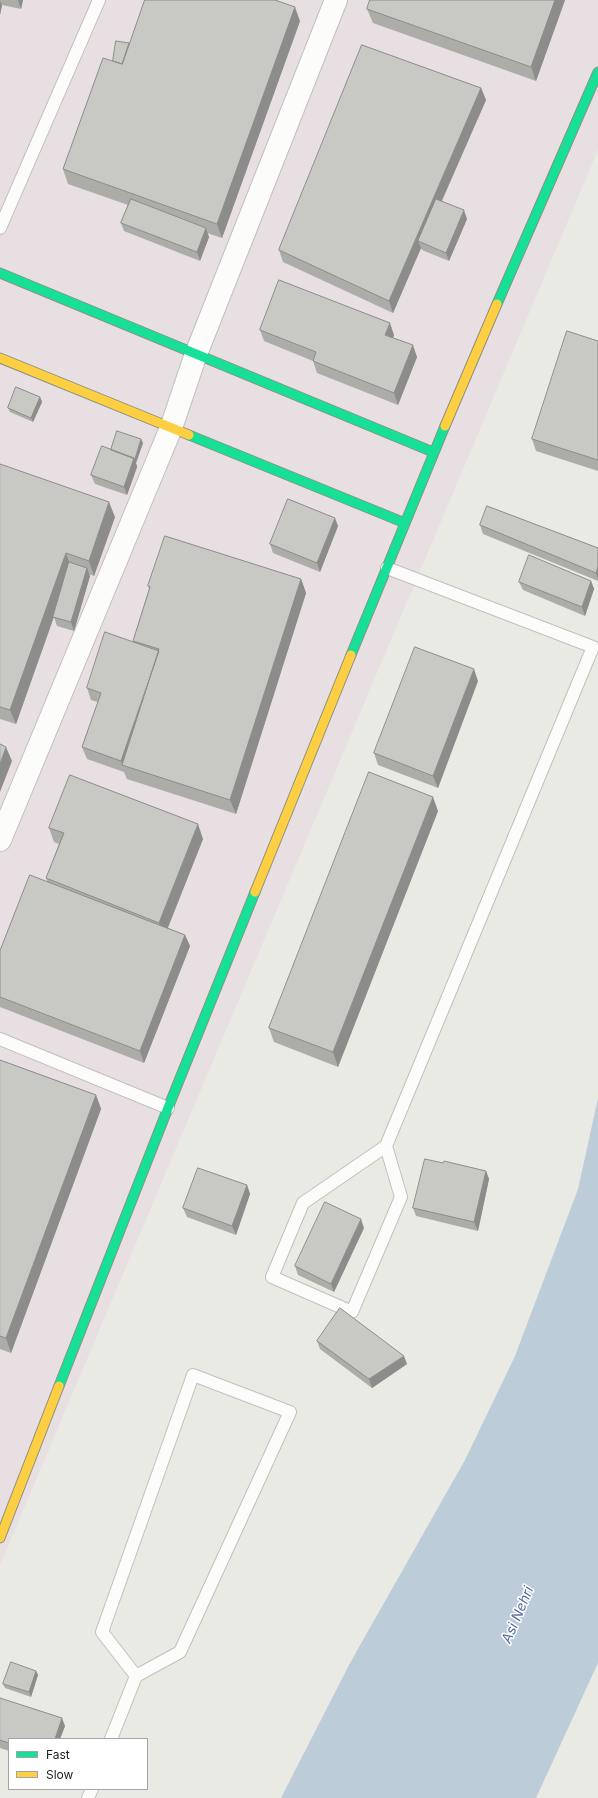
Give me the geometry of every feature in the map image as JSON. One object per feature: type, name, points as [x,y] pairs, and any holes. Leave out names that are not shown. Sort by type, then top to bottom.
[{"type":"street","points":[[0,840],[171,428],[196,354],[336,0]]},
{"type":"street","points":[[0,1538],[168,1108],[433,452],[598,72]]},
{"type":"street","points":[[0,272],[433,452]]},
{"type":"street","points":[[0,358],[405,523]]},
{"type":"lane","points":[[0,228],[99,0]]},
{"type":"lane","points":[[386,1146],[401,1197],[352,1312],[272,1277],[303,1203],[386,1146],[596,642],[387,568]]},
{"type":"lane","points":[[0,1039],[168,1108]]},
{"type":"lane","points":[[111,1738],[136,1676],[180,1652],[290,1412],[193,1375],[102,1632],[136,1676]]},
{"type":"shaded area","points":[[0,0],[598,0],[598,150],[0,1565]]},
{"type":"water","name":"Asi Nehri","points":[[598,1098],[598,1663],[536,1798],[281,1798],[350,1663],[465,1460],[515,1356],[578,1189]]},
{"type":"building","points":[[145,0],[275,0],[295,7],[217,224],[63,169],[103,58],[122,64]]},
{"type":"building","points":[[370,0],[555,0],[531,67],[367,9]]},
{"type":"building","points":[[116,41],[129,43],[122,64],[113,61]]},
{"type":"building","points":[[362,45],[481,88],[389,301],[279,250]]},
{"type":"building","points":[[131,199],[206,228],[197,252],[121,223]]},
{"type":"building","points":[[436,199],[464,210],[446,253],[418,241]]},
{"type":"building","points":[[279,280],[390,323],[385,335],[413,345],[394,393],[313,361],[316,352],[260,330]]},
{"type":"building","points":[[567,331],[598,341],[598,460],[532,439]]},
{"type":"building","points":[[16,387],[40,397],[31,418],[8,408]]},
{"type":"building","points":[[117,431],[141,439],[135,459],[111,450]]},
{"type":"building","points":[[102,446],[134,458],[124,487],[91,475]]},
{"type":"building","points":[[0,464],[109,502],[89,561],[66,553],[10,710],[0,707]]},
{"type":"building","points":[[288,499],[335,518],[317,563],[270,544]]},
{"type":"building","points":[[487,506],[598,548],[598,567],[596,573],[480,525]]},
{"type":"building","points":[[165,536],[301,579],[230,800],[122,765],[159,649],[133,641],[150,587],[148,586]]},
{"type":"building","points":[[529,555],[591,581],[582,607],[519,582]]},
{"type":"building","points":[[69,562],[87,568],[71,622],[53,617]]},
{"type":"building","points":[[105,632],[159,651],[121,761],[82,747],[101,693],[87,688]]},
{"type":"building","points":[[415,647],[474,669],[433,776],[374,753]]},
{"type":"building","points":[[0,744],[6,747],[0,764]]},
{"type":"building","points":[[369,772],[433,797],[333,1052],[269,1028]]},
{"type":"building","points":[[70,775],[198,824],[159,923],[46,878],[64,833],[49,828]]},
{"type":"building","points":[[30,875],[185,935],[140,1051],[0,997],[0,951]]},
{"type":"building","points":[[0,1060],[96,1095],[6,1338],[0,1336]]},
{"type":"building","points":[[425,1159],[443,1163],[444,1161],[486,1171],[474,1222],[413,1208]]},
{"type":"building","points":[[198,1168],[247,1185],[232,1226],[183,1208]]},
{"type":"building","points":[[325,1202],[361,1219],[331,1284],[295,1266]]},
{"type":"building","points":[[340,1308],[404,1356],[369,1379],[317,1341]]},
{"type":"building","points":[[11,1662],[36,1671],[29,1692],[3,1684]]},
{"type":"building","points":[[0,1698],[62,1718],[55,1738],[8,1738],[8,1743],[0,1740]]},
{"type":"traffic: fast","points":[[497,304],[598,72]]},
{"type":"traffic: fast","points":[[0,273],[433,452]]},
{"type":"traffic: fast","points":[[351,655],[445,426]]},
{"type":"traffic: fast","points":[[189,435],[405,523]]},
{"type":"traffic: fast","points":[[59,1386],[168,1108],[255,892]]},
{"type":"traffic: slow","points":[[445,426],[497,304]]},
{"type":"traffic: slow","points":[[0,358],[189,435]]},
{"type":"traffic: slow","points":[[255,892],[351,655]]},
{"type":"traffic: slow","points":[[0,1538],[59,1386]]}]
